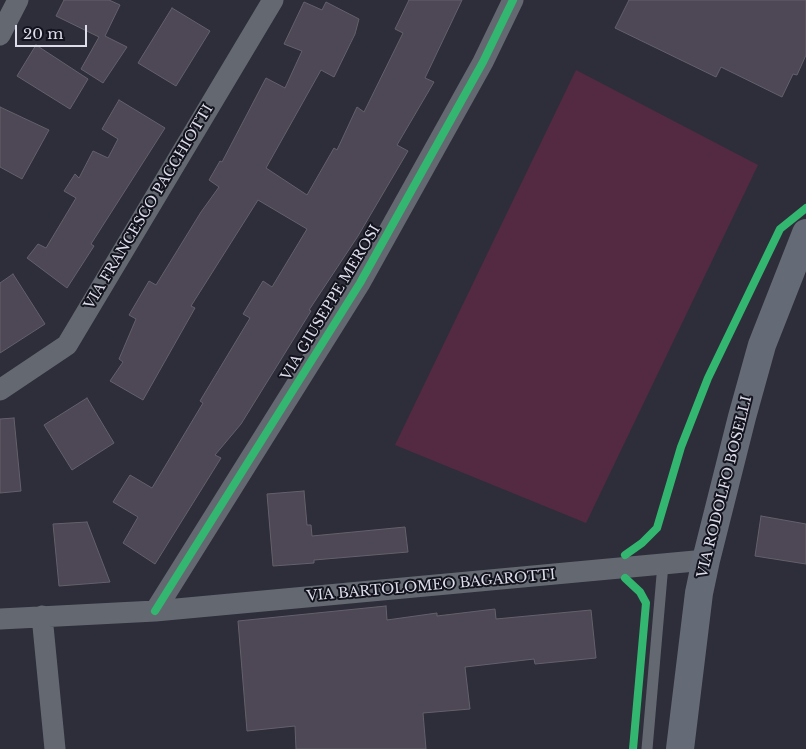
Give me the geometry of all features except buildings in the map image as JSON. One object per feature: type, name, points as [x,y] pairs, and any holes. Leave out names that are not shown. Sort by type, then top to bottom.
[{"type":"street","points":[[0,34],[18,0]]},
{"type":"street","name":"VIA FRANCESCO PACCHIOTTI","points":[[0,390],[67,345],[273,0]]},
{"type":"street","name":"VIA GIUSEPPE MEROSI","points":[[155,611],[360,283],[484,62],[513,0]]},
{"type":"street","name":"VIA RODOLFO BOSELLI","points":[[680,749],[698,592],[762,345],[806,233]]},
{"type":"street","name":"VIA BARTOLOMEO BAGAROTTI","points":[[155,611],[706,560]]},
{"type":"street","points":[[0,619],[155,611]]},
{"type":"street","points":[[42,616],[55,749]]},
{"type":"lane","points":[[647,749],[662,564]]},
{"type":"shaded area","points":[[576,70],[758,165],[586,523],[395,445]]},
{"type":"cycle path","points":[[155,611],[360,283],[483,62],[513,0]]},
{"type":"cycle path","points":[[625,555],[642,543],[657,528],[681,447],[708,378],[780,229],[806,208]]},
{"type":"cycle path","points":[[625,578],[640,592],[646,603],[633,749]]}]
